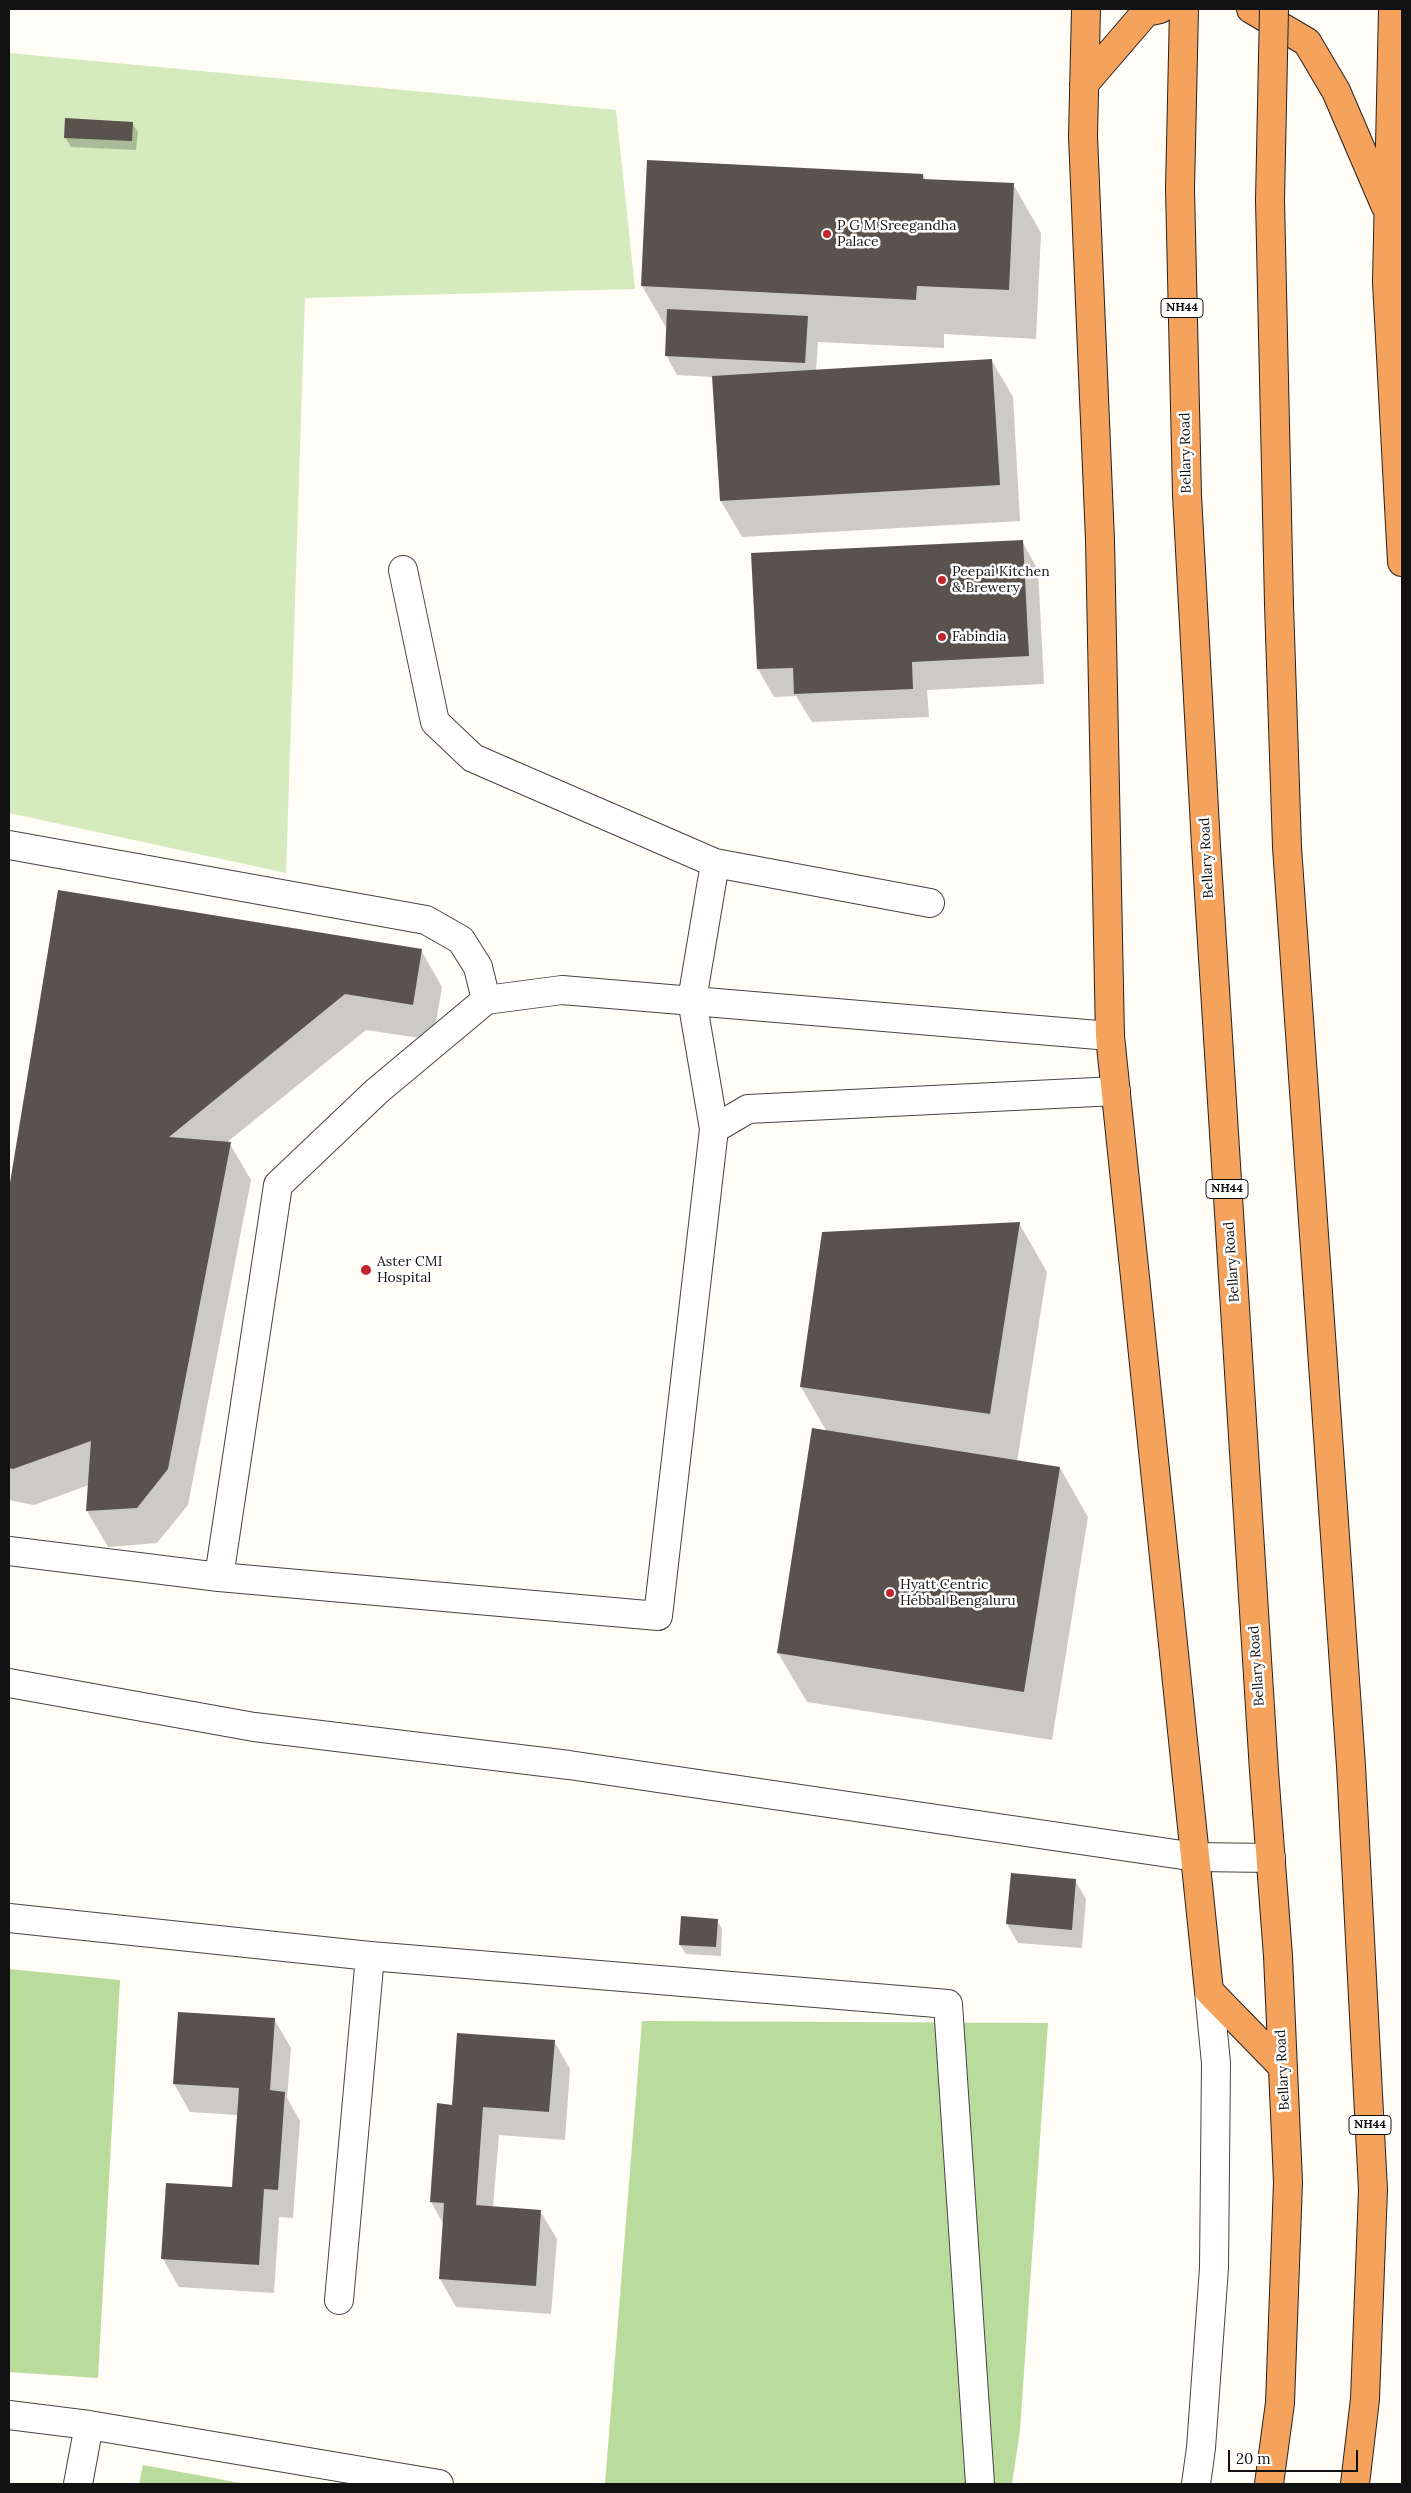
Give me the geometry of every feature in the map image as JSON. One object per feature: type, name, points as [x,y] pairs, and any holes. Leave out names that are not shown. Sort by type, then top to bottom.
[{"type":"highway","points":[[1086,9],[1083,136],[1100,540],[1110,1036],[1209,1991],[1283,2067]]},
{"type":"highway","points":[[1084,84],[1146,12],[1160,9]]},
{"type":"highway","name":"Bellary Road","points":[[1184,9],[1180,189],[1187,495],[1192,607],[1264,1771],[1272,1858],[1283,2067],[1287,2202],[1280,2403],[1269,2484]]},
{"type":"highway","points":[[1251,9],[1308,42],[1336,91],[1389,214]]},
{"type":"highway","name":"NH44","points":[[1274,9],[1270,200],[1279,604],[1287,847],[1351,1766],[1373,2190],[1365,2399],[1355,2484]]},
{"type":"highway","points":[[1393,9],[1396,136],[1389,214],[1395,282],[1402,562]]},
{"type":"street","points":[[403,570],[435,722],[455,743],[474,758],[715,863],[930,902]]},
{"type":"street","points":[[9,845],[426,920],[461,940],[478,967],[486,1000]]},
{"type":"street","points":[[9,1551],[219,1577],[658,1616],[714,1129],[692,1000],[715,863]]},
{"type":"street","points":[[219,1577],[278,1185],[377,1091],[486,1000],[562,990],[1110,1036]]},
{"type":"street","points":[[714,1129],[748,1109],[1116,1091]]},
{"type":"street","points":[[9,1683],[254,1727],[570,1765],[1196,1857],[1272,1858]]},
{"type":"street","points":[[9,1918],[370,1956],[948,2004],[980,2484]]},
{"type":"street","points":[[339,2300],[370,1956]]},
{"type":"street","points":[[1196,2484],[1201,2448],[1214,2268],[1216,2063],[1209,1991]]},
{"type":"street","points":[[9,2415],[89,2425],[438,2484]]},
{"type":"street","points":[[78,2484],[89,2425]]},
{"type":"green space","points":[[9,53],[616,110],[635,289],[305,298],[286,873],[9,813]]},
{"type":"green space","points":[[9,1969],[120,1980],[98,2378],[9,2372]]},
{"type":"green space","points":[[642,2021],[1048,2023],[1020,2430],[1012,2484],[605,2484]]},
{"type":"green space","points":[[143,2465],[246,2484],[139,2484]]},
{"type":"building","points":[[65,118],[133,122],[132,141],[64,138]]},
{"type":"building","name":"P G M Sreegandha Palace","points":[[647,160],[923,174],[923,179],[1014,183],[1009,290],[917,286],[916,300],[641,286]]},
{"type":"building","points":[[667,309],[808,316],[805,363],[665,356]]},
{"type":"building","points":[[992,359],[1000,485],[720,501],[712,376]]},
{"type":"building","points":[[1023,540],[1029,656],[912,662],[913,689],[794,694],[793,668],[757,669],[751,553]]},
{"type":"building","points":[[58,890],[422,949],[413,1005],[345,994],[169,1137],[231,1142],[168,1469],[137,1508],[86,1511],[91,1441],[13,1469],[9,1468],[9,1189]]},
{"type":"building","points":[[1020,1222],[990,1414],[800,1387],[822,1232]]},
{"type":"building","points":[[812,1428],[1060,1467],[1024,1692],[777,1653]]},
{"type":"building","points":[[1011,1873],[1076,1879],[1072,1930],[1006,1924]]},
{"type":"building","points":[[681,1916],[718,1919],[716,1947],[679,1945]]},
{"type":"building","points":[[178,2012],[275,2018],[270,2090],[285,2092],[278,2190],[264,2189],[259,2265],[161,2259],[166,2183],[232,2187],[239,2088],[173,2084]]},
{"type":"building","points":[[457,2033],[555,2040],[549,2112],[483,2107],[476,2205],[541,2210],[536,2286],[439,2279],[444,2203],[430,2202],[437,2103],[452,2105]]},
{"type":"place","name":"P G M Sreegandha Palace","points":[[827,234]]},
{"type":"place","name":"Peepai Kitchen & Brewery","points":[[942,580]]},
{"type":"place","name":"Fabindia","points":[[942,637]]},
{"type":"place","name":"Aster CMI Hospital","points":[[366,1270]]},
{"type":"place","name":"Hyatt Centric Hebbal Bengaluru","points":[[890,1593]]}]
